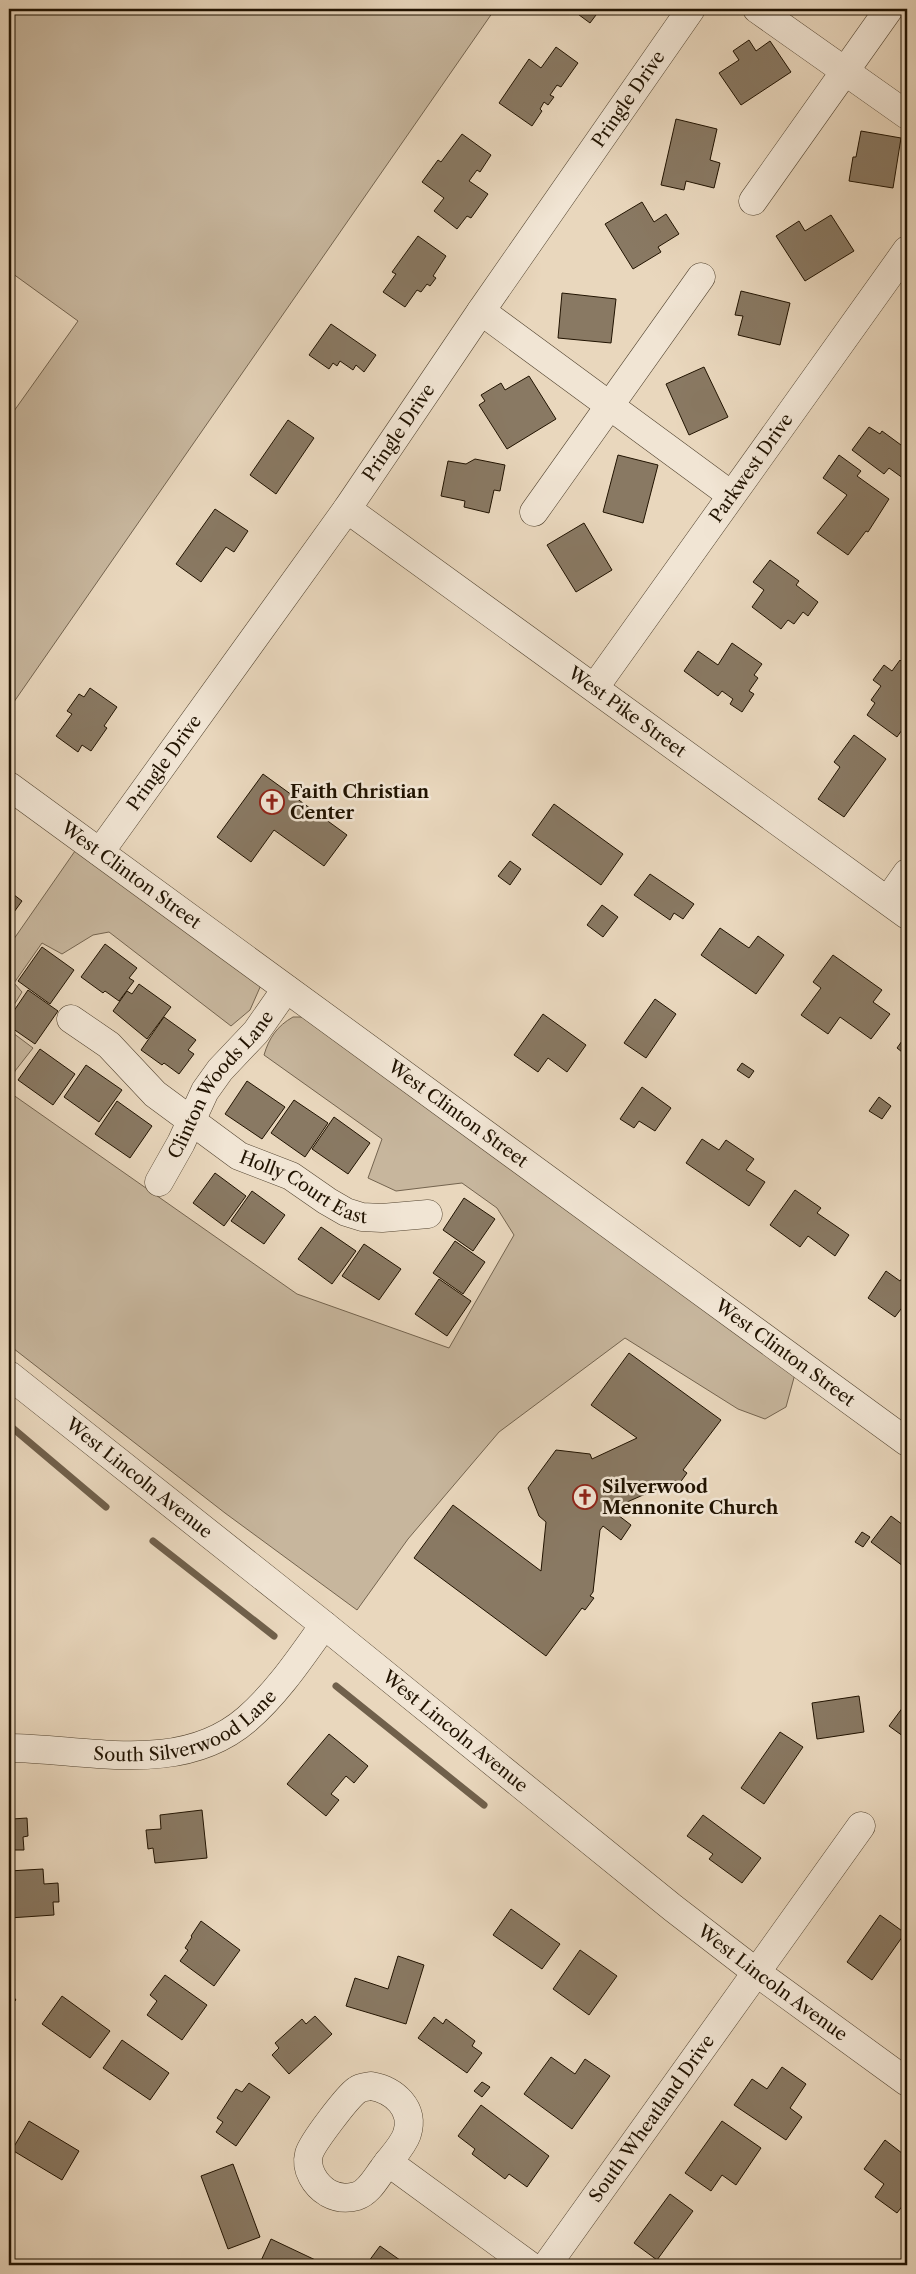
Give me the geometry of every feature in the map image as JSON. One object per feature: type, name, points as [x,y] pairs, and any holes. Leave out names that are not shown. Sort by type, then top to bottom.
[{"type":"street","name":"Pringle Drive","points":[[100,852],[348,509],[481,311],[691,9]]},
{"type":"street","points":[[757,9],[846,70],[907,115]]},
{"type":"street","points":[[753,201],[888,9]]},
{"type":"street","name":"Parkwest Drive","points":[[595,687],[907,250]]},
{"type":"street","points":[[534,512],[701,277]]},
{"type":"street","points":[[481,311],[731,495]]},
{"type":"street","name":"West Pike Street","points":[[348,509],[898,908]]},
{"type":"street","name":"West Clinton Street","points":[[9,786],[907,1442]]},
{"type":"street","points":[[898,908],[907,873]]},
{"type":"street","name":"Clinton Woods Lane","points":[[158,1182],[181,1143],[205,1091],[220,1070],[256,1032],[286,989]]},
{"type":"street","name":"Holly Court East","points":[[71,1018],[109,1045],[155,1094],[239,1156],[291,1176],[346,1212],[362,1217],[382,1218],[428,1214]]},
{"type":"street","name":"West Lincoln Avenue","points":[[9,1375],[324,1624],[674,1908],[756,1972],[907,2082]]},
{"type":"street","name":"South Silverwood Lane","points":[[9,1748],[150,1756],[190,1751],[232,1731],[252,1714],[276,1689],[324,1624]]},
{"type":"street","name":"South Wheatland Drive","points":[[547,2265],[861,1826]]},
{"type":"street","points":[[388,2162],[529,2265]]},
{"type":"shaded area","points":[[9,9],[495,9],[9,709],[9,418],[78,321],[9,271]]},
{"type":"shaded area","points":[[75,851],[261,985],[250,1010],[231,1026],[109,932],[93,935],[62,954],[42,943],[14,983],[22,992],[9,1013],[9,946]]},
{"type":"shaded area","points":[[293,1017],[305,1017],[795,1374],[786,1407],[765,1419],[738,1409],[625,1338],[499,1432],[408,1539],[357,1610],[225,1513],[9,1345],[9,1092],[297,1294],[449,1348],[514,1235],[497,1208],[462,1183],[396,1191],[368,1178],[382,1139],[264,1055],[268,1043],[282,1024]]},
{"type":"shaded area","points":[[9,1030],[33,1048],[15,1071],[9,1092]]},
{"type":"building","points":[[571,9],[606,9],[602,14],[599,11],[590,23]]},
{"type":"building","points":[[823,9],[843,9],[842,13]]},
{"type":"building","points":[[749,40],[756,51],[770,41],[791,72],[741,105],[719,73],[739,60],[733,51]]},
{"type":"building","points":[[556,47],[578,63],[561,87],[557,85],[550,95],[554,97],[548,105],[544,102],[540,109],[542,111],[532,126],[499,103],[529,59],[541,68]]},
{"type":"building","points":[[676,119],[717,129],[710,160],[720,163],[714,188],[686,181],[684,190],[661,185]]},
{"type":"building","points":[[861,131],[901,138],[893,188],[849,181],[853,157],[856,157]]},
{"type":"building","points":[[462,134],[491,155],[480,172],[477,170],[469,181],[488,194],[471,218],[467,216],[457,229],[434,211],[444,198],[422,182],[438,160],[441,162]]},
{"type":"building","points":[[642,202],[654,222],[666,214],[679,234],[658,247],[661,252],[633,269],[605,224]]},
{"type":"building","points":[[831,215],[854,251],[805,281],[776,236],[799,221],[805,231]]},
{"type":"building","points":[[418,236],[446,256],[433,276],[436,278],[430,286],[427,284],[421,292],[417,290],[405,307],[383,292],[396,274],[392,272]]},
{"type":"building","points":[[741,291],[790,303],[780,345],[738,335],[743,316],[735,315]]},
{"type":"building","points":[[562,293],[616,299],[611,343],[558,338]]},
{"type":"building","points":[[331,324],[376,355],[364,372],[356,365],[353,370],[340,361],[337,366],[333,363],[329,369],[309,355]]},
{"type":"building","points":[[704,367],[728,417],[689,435],[666,384]]},
{"type":"building","points":[[529,376],[556,419],[507,449],[479,405],[485,401],[481,395],[501,383],[505,390]]},
{"type":"building","points":[[288,420],[314,438],[276,494],[250,475]]},
{"type":"building","points":[[869,427],[880,434],[882,431],[901,445],[907,436],[907,481],[889,468],[884,474],[852,450]]},
{"type":"building","points":[[618,455],[658,465],[643,523],[603,512]]},
{"type":"building","points":[[839,455],[861,471],[857,476],[889,499],[868,532],[866,531],[848,555],[817,533],[847,495],[823,478]]},
{"type":"building","points":[[475,459],[505,465],[500,491],[494,490],[489,513],[464,507],[465,501],[441,496],[448,461],[466,464]]},
{"type":"building","points":[[215,509],[248,531],[234,552],[226,547],[201,582],[176,564]]},
{"type":"building","points":[[584,523],[612,570],[576,592],[547,545]]},
{"type":"building","points":[[770,560],[799,581],[796,585],[818,602],[808,616],[803,612],[794,624],[788,620],[781,629],[752,607],[764,590],[753,582]]},
{"type":"building","points":[[732,643],[762,664],[754,675],[758,678],[749,691],[754,694],[742,712],[730,704],[733,699],[722,691],[718,696],[684,671],[698,651],[718,665]]},
{"type":"building","points":[[907,659],[907,723],[897,737],[867,715],[875,703],[871,700],[881,686],[873,680],[884,665],[892,671],[900,660],[904,664]]},
{"type":"building","points":[[90,688],[117,707],[104,726],[107,728],[91,751],[82,745],[78,752],[56,736],[72,714],[67,711],[79,694],[84,697]]},
{"type":"building","points":[[854,735],[886,759],[844,817],[818,799],[840,767],[834,762]]},
{"type":"building","name":"Faith Christian Center","points":[[263,774],[347,835],[324,866],[274,830],[251,862],[217,837]]},
{"type":"building","points":[[554,804],[623,854],[601,885],[532,835]]},
{"type":"building","points":[[510,861],[521,869],[510,885],[498,876]]},
{"type":"building","points":[[650,874],[694,904],[683,919],[674,913],[670,920],[634,895]]},
{"type":"building","points":[[9,891],[22,901],[9,919]]},
{"type":"building","points":[[602,905],[618,917],[603,937],[587,925]]},
{"type":"building","points":[[720,928],[749,948],[758,936],[784,955],[756,994],[701,955]]},
{"type":"building","points":[[105,944],[137,968],[129,978],[134,981],[119,1001],[105,991],[103,993],[81,977]]},
{"type":"building","points":[[42,947],[74,970],[50,1004],[18,981]]},
{"type":"building","points":[[833,955],[882,990],[873,1002],[890,1014],[871,1039],[840,1017],[828,1034],[801,1015],[821,988],[813,982]]},
{"type":"building","points":[[139,984],[171,1007],[147,1039],[113,1011],[127,991],[132,994]]},
{"type":"building","points":[[28,990],[58,1011],[35,1044],[9,1026],[9,1018]]},
{"type":"building","points":[[655,999],[676,1014],[646,1058],[624,1043]]},
{"type":"building","points":[[543,1014],[586,1045],[567,1072],[548,1058],[538,1072],[514,1055]]},
{"type":"building","points":[[164,1017],[196,1040],[188,1050],[194,1054],[179,1074],[141,1050]]},
{"type":"building","points":[[907,1034],[907,1056],[897,1048]]},
{"type":"building","points":[[40,1049],[75,1074],[53,1105],[18,1080]]},
{"type":"building","points":[[742,1063],[754,1071],[749,1078],[737,1070]]},
{"type":"building","points":[[86,1065],[122,1090],[99,1122],[64,1097]]},
{"type":"building","points":[[247,1081],[285,1107],[262,1139],[225,1114]]},
{"type":"building","points":[[642,1087],[671,1108],[655,1131],[639,1121],[634,1128],[620,1119]]},
{"type":"building","points":[[879,1097],[891,1106],[882,1119],[869,1111]]},
{"type":"building","points":[[294,1100],[328,1123],[305,1157],[271,1133]]},
{"type":"building","points":[[117,1101],[152,1126],[130,1158],[95,1134]]},
{"type":"building","points":[[334,1117],[370,1143],[348,1174],[312,1149]]},
{"type":"building","points":[[702,1139],[719,1150],[726,1140],[754,1159],[746,1170],[765,1182],[749,1206],[686,1163]]},
{"type":"building","points":[[215,1173],[246,1196],[224,1226],[193,1203]]},
{"type":"building","points":[[795,1190],[821,1208],[817,1213],[849,1235],[835,1256],[808,1236],[800,1247],[770,1225]]},
{"type":"building","points":[[252,1191],[285,1215],[264,1244],[231,1221]]},
{"type":"building","points":[[464,1198],[495,1219],[473,1251],[443,1230]]},
{"type":"building","points":[[321,1227],[356,1251],[332,1284],[298,1259]]},
{"type":"building","points":[[455,1241],[485,1262],[463,1294],[433,1273]]},
{"type":"building","points":[[364,1244],[401,1269],[379,1300],[342,1276]]},
{"type":"building","points":[[886,1271],[900,1281],[904,1275],[907,1277],[907,1307],[904,1305],[895,1317],[868,1298]]},
{"type":"building","points":[[439,1279],[471,1301],[447,1336],[415,1314]]},
{"type":"building","name":"Silverwood Mennonite Church","points":[[629,1353],[721,1420],[683,1470],[687,1473],[679,1484],[675,1481],[618,1506],[614,1512],[631,1525],[621,1540],[603,1526],[600,1530],[593,1592],[590,1596],[594,1598],[585,1610],[582,1608],[546,1656],[414,1558],[453,1505],[541,1571],[546,1522],[539,1516],[528,1488],[556,1450],[590,1454],[592,1459],[637,1438],[591,1405]]},
{"type":"building","points":[[891,1516],[907,1528],[907,1569],[871,1542]]},
{"type":"building","points":[[862,1532],[870,1537],[863,1547],[855,1542]]},
{"type":"building","points":[[859,1696],[864,1732],[817,1739],[812,1703]]},
{"type":"building","points":[[907,1704],[907,1739],[889,1726]]},
{"type":"building","points":[[780,1732],[803,1747],[764,1804],[741,1788]]},
{"type":"building","points":[[329,1734],[368,1766],[354,1783],[346,1776],[331,1794],[339,1800],[326,1816],[287,1784]]},
{"type":"building","points":[[9,1806],[12,1806],[12,1819],[27,1818],[28,1836],[23,1837],[24,1850],[9,1850]]},
{"type":"building","points":[[202,1810],[207,1858],[155,1863],[153,1848],[148,1849],[146,1830],[161,1829],[160,1815]]},
{"type":"building","points":[[703,1815],[761,1858],[742,1883],[709,1859],[713,1854],[687,1836]]},
{"type":"building","points":[[43,1869],[44,1884],[58,1883],[59,1902],[53,1902],[54,1915],[9,1918],[9,1871]]},
{"type":"building","points":[[511,1909],[560,1944],[542,1969],[493,1935]]},
{"type":"building","points":[[880,1915],[905,1933],[872,1980],[847,1962]]},
{"type":"building","points":[[201,1921],[240,1950],[214,1986],[180,1961],[188,1950],[185,1948]]},
{"type":"building","points":[[580,1950],[617,1976],[589,2015],[553,1989]]},
{"type":"building","points":[[398,1956],[424,1965],[406,2024],[346,2006],[355,1978],[388,1989]]},
{"type":"building","points":[[165,1975],[207,2005],[182,2040],[147,2015],[157,2001],[150,1995]]},
{"type":"building","points":[[9,1981],[14,1988],[9,1991]]},
{"type":"building","points":[[9,1991],[16,2000],[9,2005]]},
{"type":"building","points":[[62,1996],[110,2031],[90,2058],[42,2024]]},
{"type":"building","points":[[315,2016],[332,2034],[289,2074],[272,2055],[279,2048],[275,2043],[302,2019],[306,2024]]},
{"type":"building","points":[[434,2017],[443,2024],[446,2019],[475,2041],[472,2046],[482,2053],[467,2073],[418,2038]]},
{"type":"building","points":[[122,2040],[169,2073],[150,2100],[103,2068]]},
{"type":"building","points":[[551,2057],[575,2074],[585,2059],[610,2076],[572,2129],[524,2094]]},
{"type":"building","points":[[782,2067],[806,2084],[790,2108],[802,2117],[786,2140],[734,2105],[752,2079],[767,2089]]},
{"type":"building","points":[[482,2082],[490,2087],[482,2097],[474,2091]]},
{"type":"building","points":[[249,2083],[270,2097],[236,2146],[216,2132],[223,2122],[217,2118],[236,2089],[242,2092]]},
{"type":"building","points":[[481,2105],[549,2156],[527,2187],[509,2174],[505,2179],[472,2154],[475,2149],[458,2136]]},
{"type":"building","points":[[29,2121],[79,2151],[62,2180],[12,2150]]},
{"type":"building","points":[[722,2121],[761,2148],[736,2185],[722,2175],[711,2191],[685,2173]]},
{"type":"building","points":[[885,2140],[907,2157],[907,2200],[897,2213],[875,2197],[884,2184],[864,2169]]},
{"type":"building","points":[[233,2164],[260,2237],[228,2249],[201,2176]]},
{"type":"building","points":[[670,2194],[693,2211],[657,2260],[634,2243]]},
{"type":"building","points":[[271,2239],[326,2265],[259,2265]]},
{"type":"building","points":[[380,2246],[407,2265],[366,2265]]},
{"type":"waterway","points":[[9,1425],[106,1507]]},
{"type":"waterway","points":[[153,1541],[274,1636]]},
{"type":"waterway","points":[[336,1686],[484,1805]]},
{"type":"place","name":"Faith Christian Center","points":[[272,802]]},
{"type":"place","name":"Silverwood Mennonite Church","points":[[585,1497]]}]
